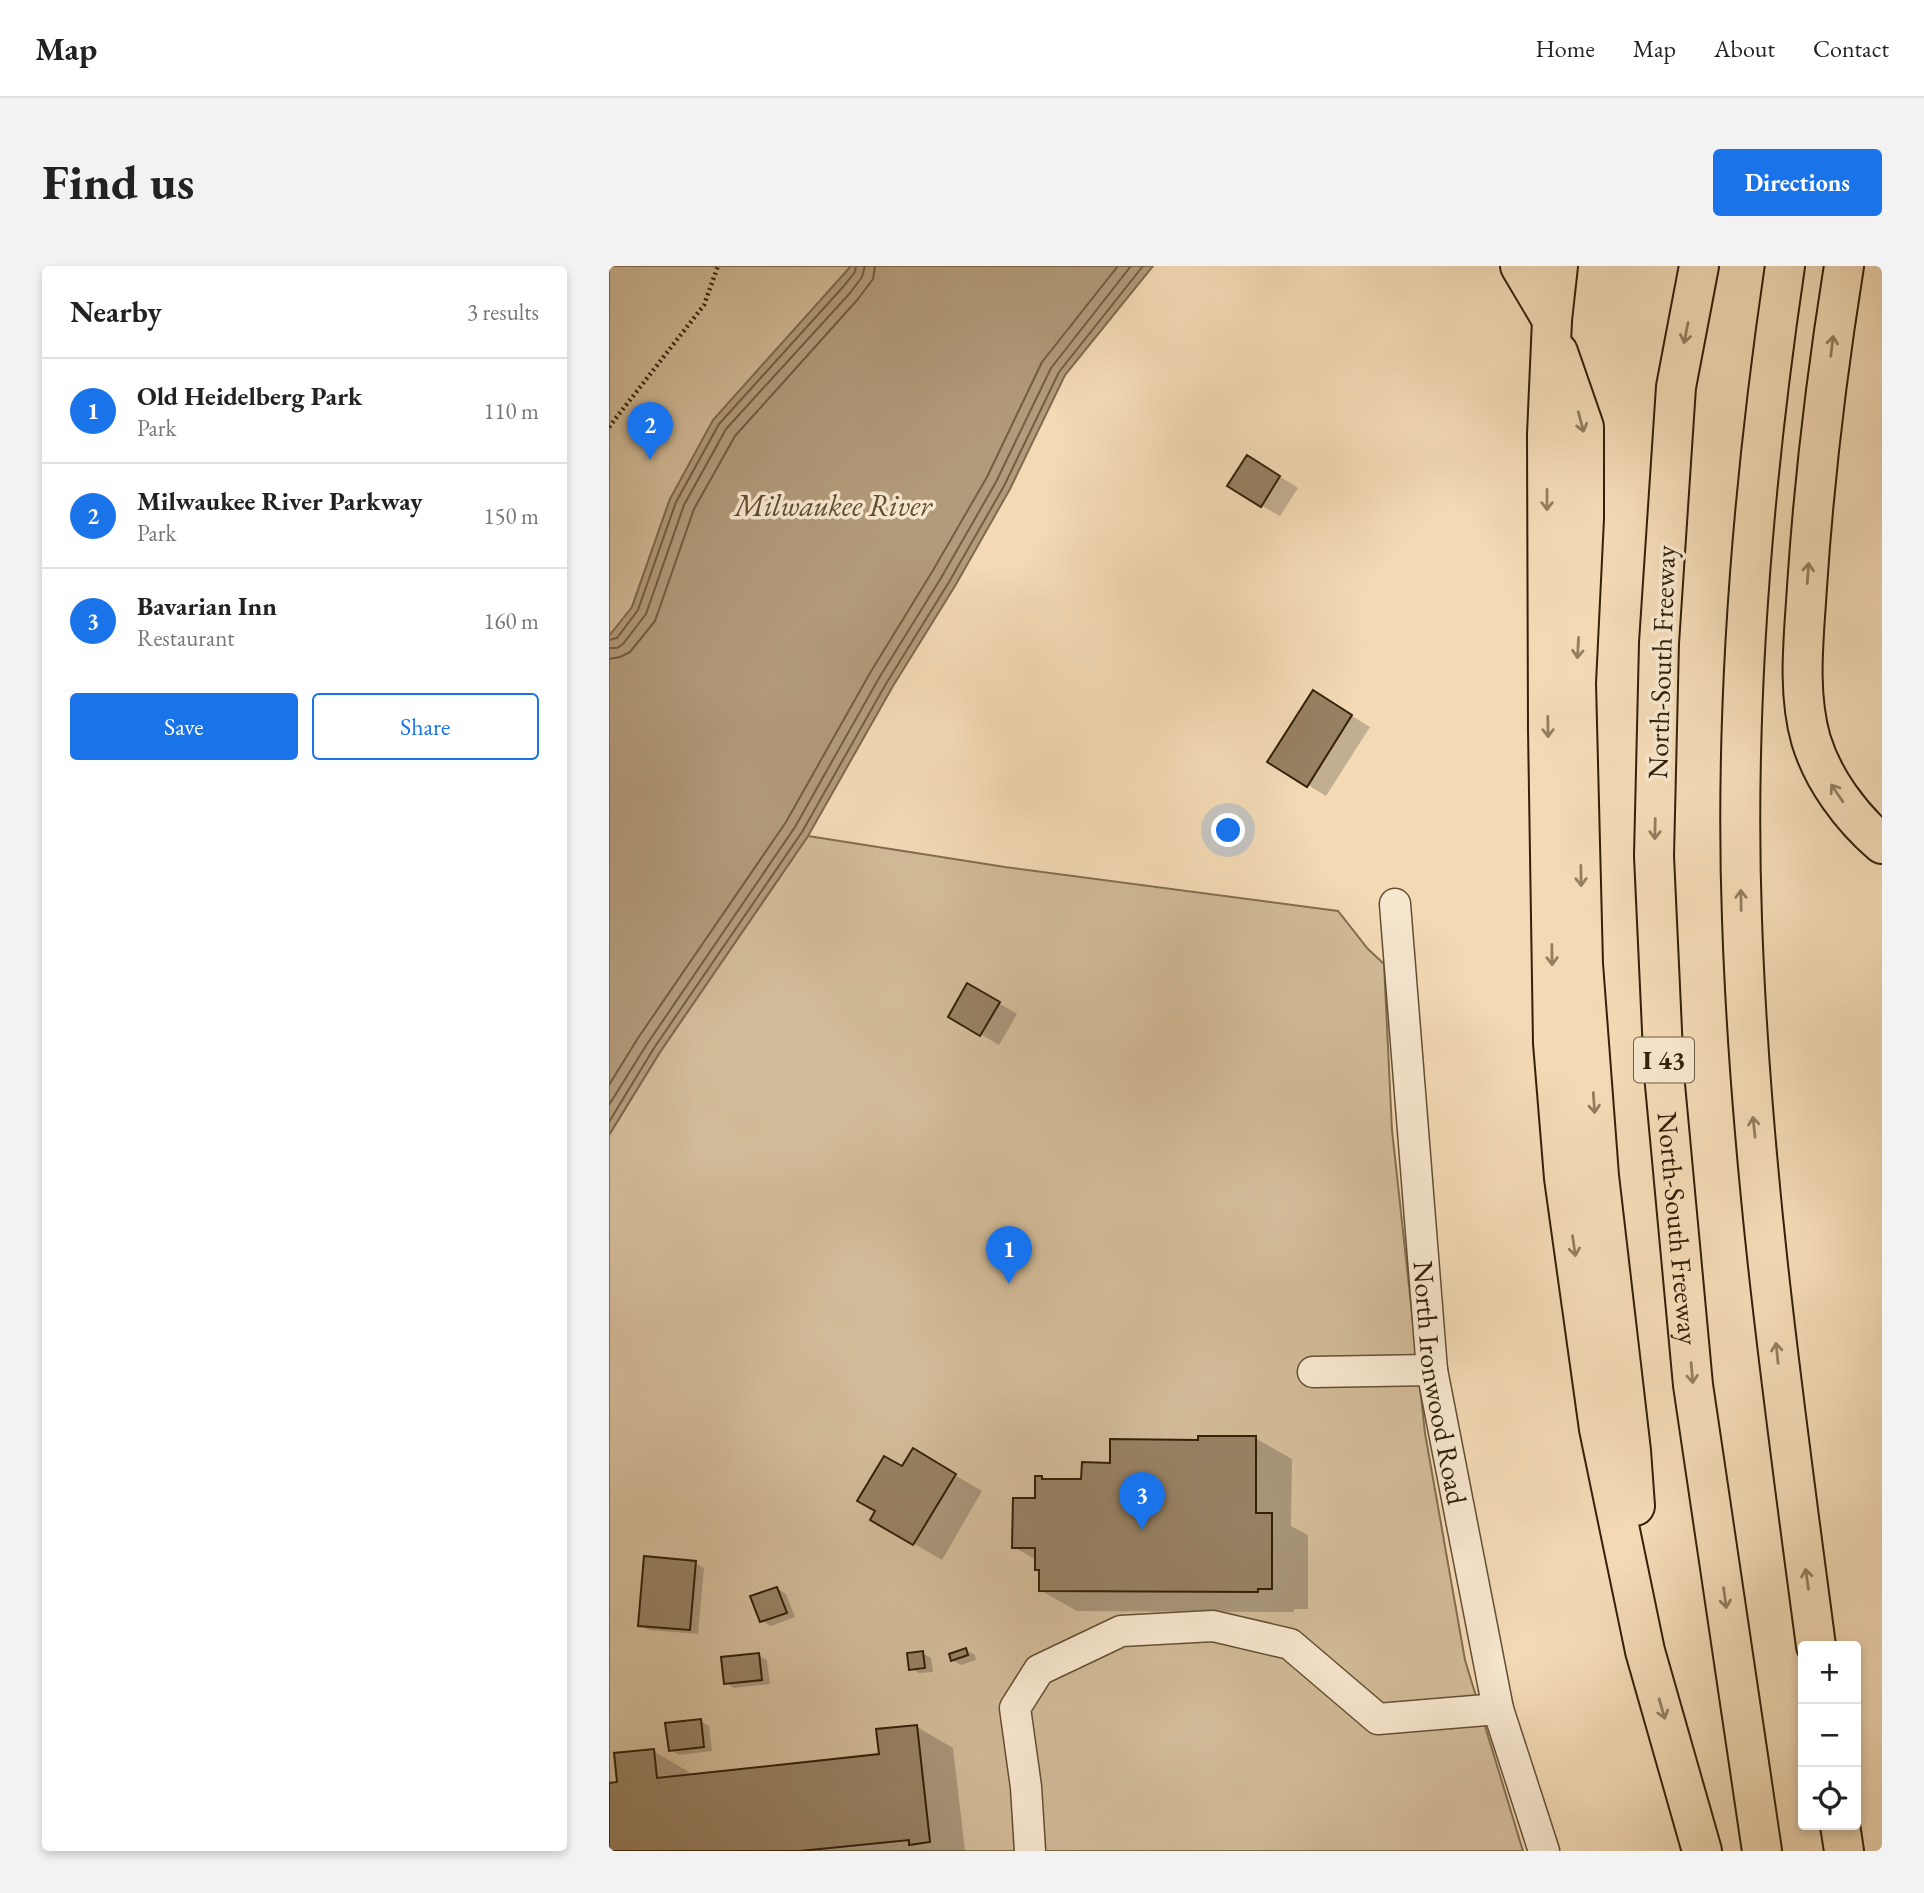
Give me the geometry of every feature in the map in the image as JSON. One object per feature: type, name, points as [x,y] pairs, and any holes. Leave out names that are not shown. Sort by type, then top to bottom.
[{"type":"highway","points":[[1520,266],[1552,327]]},
{"type":"highway","points":[[1558,266],[1552,327],[1547,461],[1548,729],[1553,1043],[1564,1178],[1599,1429],[1645,1651],[1702,1851]]},
{"type":"highway","name":"North-South Freeway","points":[[1699,266],[1676,387],[1659,643],[1654,856],[1664,1074],[1693,1385],[1762,1851]]},
{"type":"highway","points":[[1784,266],[1758,469],[1746,621],[1740,764],[1741,917],[1748,1063],[1775,1334],[1815,1641]]},
{"type":"highway","points":[[1844,266],[1814,504],[1806,611],[1804,687],[1808,726],[1819,761],[1846,805],[1882,844]]},
{"type":"highway","points":[[1841,1830],[1844,1851]]},
{"type":"street","name":"North Ironwood Road","points":[[1395,904],[1432,1370],[1498,1709],[1544,1851]]},
{"type":"street","points":[[1313,1372],[1432,1370]]},
{"type":"street","points":[[1030,1851],[1026,1787],[1015,1708],[1039,1670],[1121,1631],[1213,1626],[1290,1644],[1377,1719],[1498,1709]]},
{"type":"path","points":[[609,427],[704,305],[718,266]]},
{"type":"shaded area","points":[[609,266],[851,266],[670,499],[632,607],[609,647]]},
{"type":"shaded area","points":[[808,836],[1005,867],[1338,911],[1368,949],[1384,964],[1392,1130],[1425,1433],[1465,1660],[1523,1851],[609,1851],[609,1135],[660,1052]]},
{"type":"water","name":"Milwaukee River","points":[[851,266],[1153,266],[1065,375],[1010,489],[808,836],[660,1052],[609,1135],[609,636],[632,607],[670,499],[713,420]]},
{"type":"building","points":[[1247,455],[1280,476],[1261,507],[1227,486]]},
{"type":"building","points":[[1313,690],[1352,715],[1307,787],[1267,762]]},
{"type":"building","points":[[967,983],[1000,1002],[980,1036],[948,1017]]},
{"type":"building","points":[[1198,1436],[1256,1436],[1256,1513],[1272,1513],[1272,1589],[1258,1589],[1258,1592],[1039,1591],[1035,1548],[1012,1548],[1013,1498],[1035,1498],[1035,1476],[1042,1476],[1042,1479],[1081,1479],[1082,1462],[1110,1463],[1110,1439],[1198,1440]]},
{"type":"building","points":[[913,1448],[956,1474],[913,1545],[870,1520],[875,1511],[857,1501],[884,1456],[902,1466]]},
{"type":"building","points":[[644,1556],[696,1561],[690,1630],[638,1626]]},
{"type":"building","points":[[777,1587],[787,1613],[760,1622],[750,1596]]},
{"type":"building","points":[[966,1648],[968,1655],[951,1661],[949,1654]]},
{"type":"building","points":[[923,1651],[925,1668],[909,1670],[907,1653]]},
{"type":"building","points":[[759,1653],[762,1680],[724,1684],[721,1657]]},
{"type":"building","points":[[701,1719],[704,1747],[669,1751],[665,1723]]},
{"type":"building","points":[[917,1725],[930,1842],[909,1845],[909,1840],[800,1851],[609,1851],[609,1783],[617,1782],[614,1753],[654,1749],[657,1778],[879,1754],[876,1729]]},
{"type":"place","name":"Milwaukee River Parkway","points":[[650,460]]},
{"type":"place","name":"Old Heidelberg Park","points":[[1009,1284]]},
{"type":"place","name":"Bavarian Inn","points":[[1142,1530]]}]
